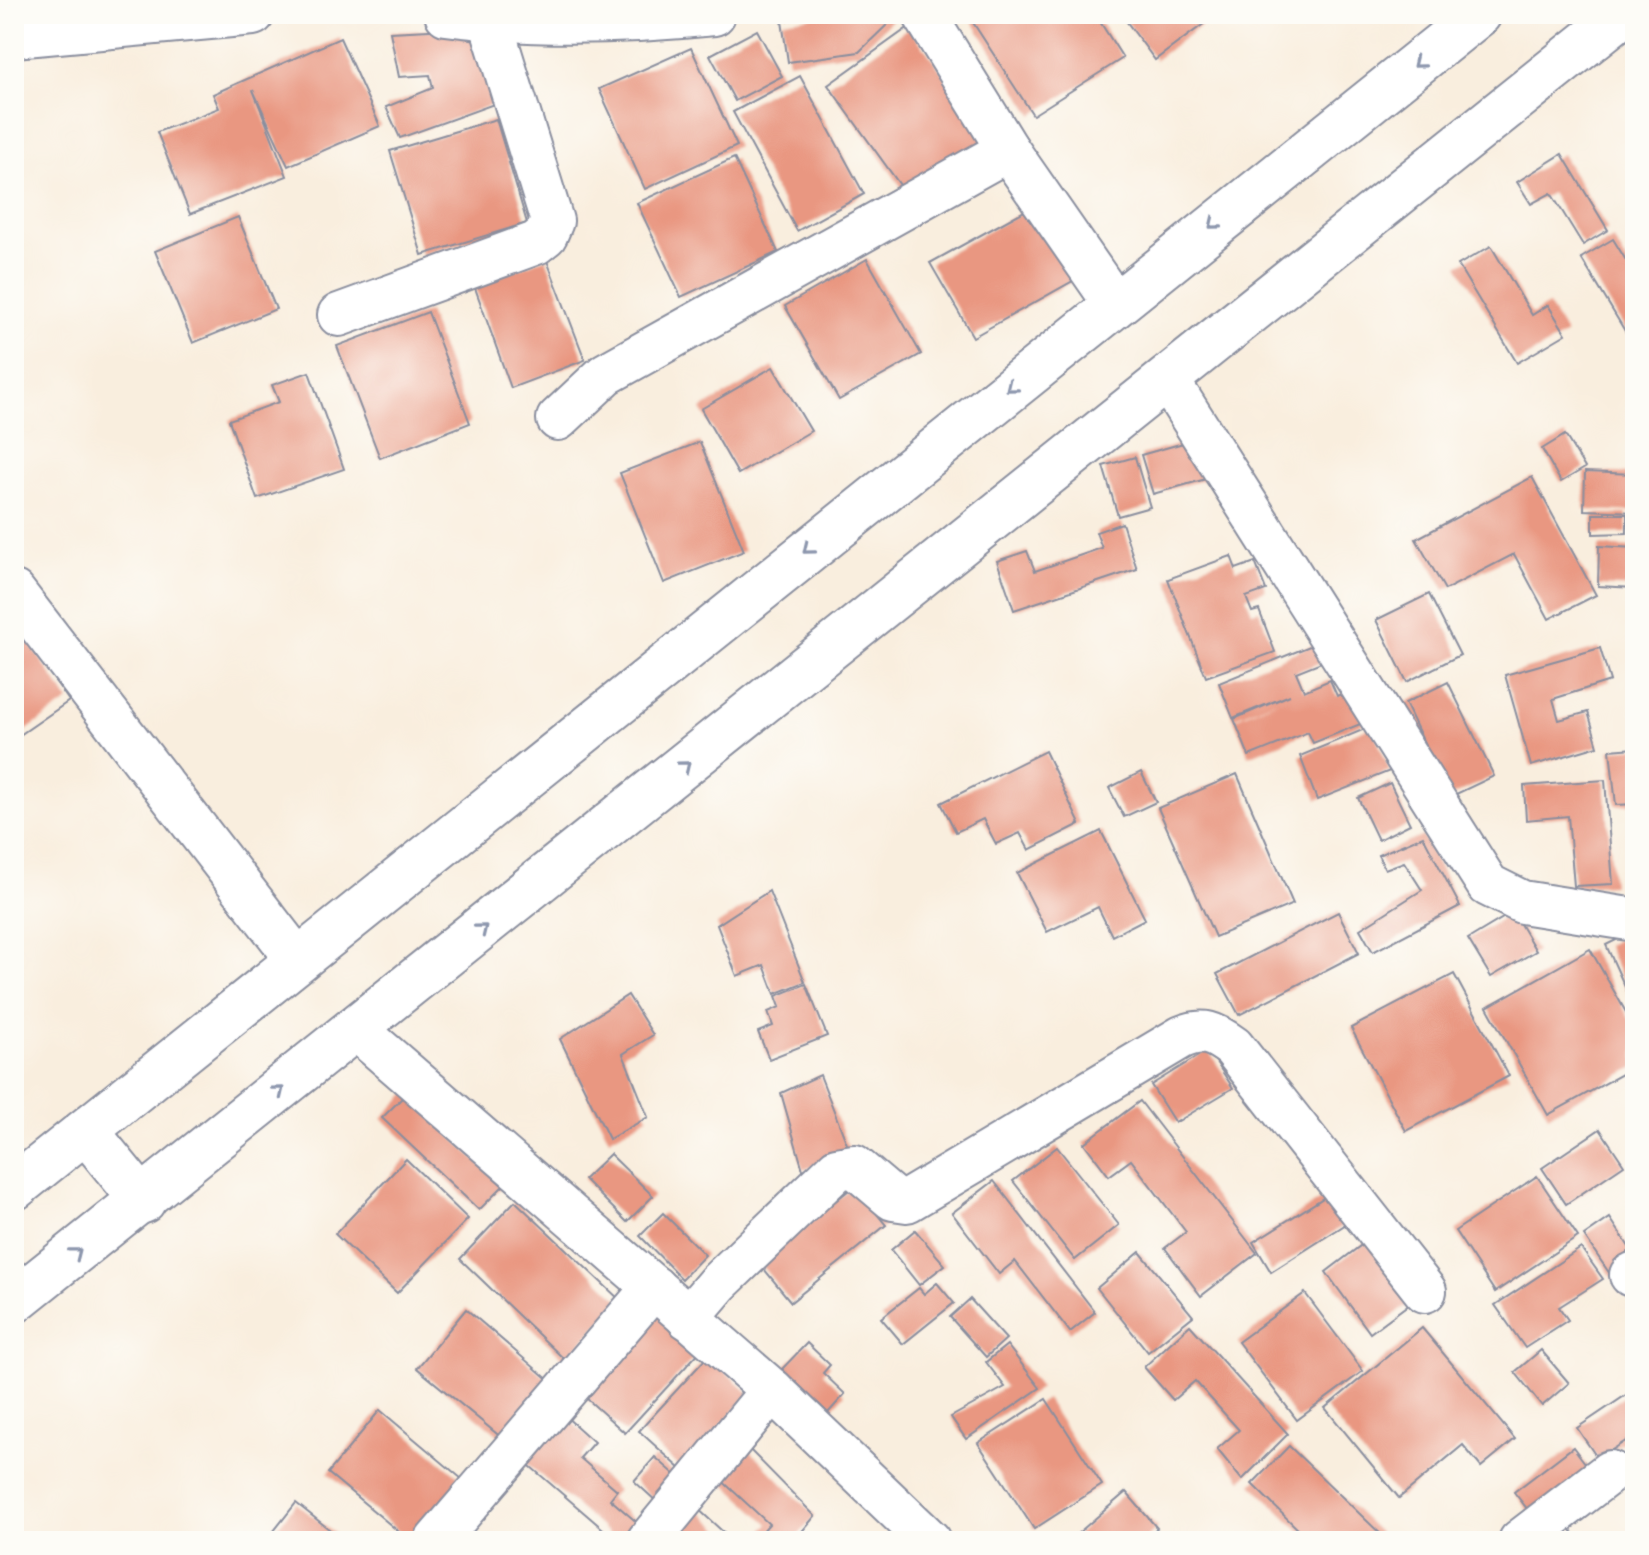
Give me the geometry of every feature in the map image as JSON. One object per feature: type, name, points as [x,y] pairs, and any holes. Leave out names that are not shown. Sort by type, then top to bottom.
[{"type":"main road","points":[[14,1188],[1479,14]]},
{"type":"main road","points":[[14,1301],[143,1201],[1623,14]]},
{"type":"main road","points":[[86,1131],[143,1201]]},
{"type":"street","points":[[14,36],[53,22],[253,14]]},
{"type":"street","points":[[446,14],[490,20],[628,23],[714,14]]},
{"type":"street","points":[[924,14],[1008,150],[1115,304]]},
{"type":"street","points":[[339,315],[536,243],[546,235],[552,221],[490,20]]},
{"type":"street","points":[[558,419],[606,374],[1008,150]]},
{"type":"street","points":[[1167,379],[1488,885],[1522,902],[1635,920]]},
{"type":"street","points":[[14,592],[297,959]]},
{"type":"street","points":[[356,1029],[772,1390],[926,1539]]},
{"type":"street","points":[[688,1318],[718,1283],[837,1169],[854,1166],[893,1199],[907,1201],[1182,1037],[1200,1030],[1214,1034],[1233,1047],[1425,1291]]},
{"type":"street","points":[[436,1541],[654,1287]]},
{"type":"street","points":[[648,1541],[772,1390]]},
{"type":"street","points":[[1520,1541],[1610,1472]]},
{"type":"building","points":[[833,14],[892,14],[892,20],[859,52],[788,62],[782,21]]},
{"type":"building","points":[[983,14],[1095,14],[1123,58],[1033,115],[972,21]]},
{"type":"building","points":[[1121,14],[1217,14],[1155,60]]},
{"type":"building","points":[[909,27],[995,144],[913,203],[828,85]]},
{"type":"building","points":[[470,28],[497,103],[400,138],[386,107],[433,88],[430,75],[399,77],[390,32]]},
{"type":"building","points":[[757,30],[782,76],[735,101],[710,55]]},
{"type":"building","points":[[340,38],[380,126],[288,166],[253,90],[287,176],[190,214],[157,132],[219,108],[213,94]]},
{"type":"building","points":[[691,48],[737,146],[645,189],[599,89]]},
{"type":"building","points":[[800,76],[864,194],[797,231],[733,112]]},
{"type":"building","points":[[496,119],[527,223],[422,255],[390,151]]},
{"type":"building","points":[[1562,154],[1608,230],[1583,245],[1551,193],[1531,204],[1517,182]]},
{"type":"building","points":[[734,158],[778,252],[681,297],[637,203]]},
{"type":"building","points":[[1037,204],[1078,278],[973,337],[930,263]]},
{"type":"building","points":[[238,217],[276,309],[193,343],[155,251]]},
{"type":"building","points":[[1613,239],[1635,275],[1635,338],[1631,341],[1581,258]]},
{"type":"building","points":[[1491,246],[1532,315],[1548,305],[1566,334],[1517,363],[1458,265]]},
{"type":"building","points":[[546,258],[585,360],[511,388],[474,285]]},
{"type":"building","points":[[867,259],[921,354],[839,400],[785,306]]},
{"type":"building","points":[[428,312],[470,423],[380,458],[337,346]]},
{"type":"building","points":[[773,367],[811,431],[738,474],[701,409]]},
{"type":"building","points":[[309,372],[344,469],[257,499],[229,420],[279,402],[272,385]]},
{"type":"building","points":[[1565,435],[1585,468],[1561,482],[1542,449]]},
{"type":"building","points":[[1201,438],[1213,477],[1153,494],[1141,455]]},
{"type":"building","points":[[700,442],[744,551],[664,583],[620,473]]},
{"type":"building","points":[[1135,457],[1150,507],[1118,516],[1103,466]]},
{"type":"building","points":[[1585,472],[1635,474],[1635,512],[1584,510]]},
{"type":"building","points":[[1532,477],[1596,595],[1549,619],[1514,554],[1445,590],[1416,539]]},
{"type":"building","points":[[1593,514],[1627,514],[1627,533],[1593,534]]},
{"type":"building","points":[[1122,523],[1137,569],[1014,610],[997,561],[1027,551],[1035,571],[1102,548],[1096,532]]},
{"type":"building","points":[[1599,546],[1635,548],[1635,588],[1598,586]]},
{"type":"building","points":[[1231,556],[1236,569],[1255,562],[1266,590],[1246,597],[1252,612],[1259,610],[1275,652],[1206,677],[1168,579]]},
{"type":"building","points":[[1429,594],[1460,655],[1407,682],[1376,620]]},
{"type":"building","points":[[14,620],[69,701],[14,739]]},
{"type":"building","points":[[1322,641],[1329,659],[1296,672],[1304,691],[1330,680],[1337,696],[1350,690],[1363,723],[1313,743],[1308,732],[1249,756],[1234,719],[1290,695],[1233,718],[1219,683]]},
{"type":"building","points":[[1600,648],[1610,681],[1553,699],[1559,720],[1588,712],[1598,746],[1531,766],[1505,675]]},
{"type":"building","points":[[1448,682],[1494,776],[1450,797],[1405,703]]},
{"type":"building","points":[[1372,726],[1390,771],[1317,800],[1300,756]]},
{"type":"building","points":[[1635,748],[1635,804],[1616,805],[1610,750]]},
{"type":"building","points":[[1045,751],[1080,824],[1029,850],[1020,833],[996,844],[983,819],[956,832],[941,803]]},
{"type":"building","points":[[1141,772],[1156,802],[1124,817],[1109,788]]},
{"type":"building","points":[[1237,774],[1293,904],[1215,937],[1158,808]]},
{"type":"building","points":[[1605,780],[1613,884],[1574,886],[1568,816],[1526,820],[1524,786]]},
{"type":"building","points":[[1390,783],[1410,824],[1378,840],[1358,798]]},
{"type":"building","points":[[1101,831],[1145,919],[1112,936],[1098,907],[1047,932],[1017,873]]},
{"type":"building","points":[[1423,836],[1460,906],[1373,952],[1360,929],[1422,890],[1404,862],[1385,869],[1378,855]]},
{"type":"building","points":[[769,891],[805,982],[775,994],[764,965],[737,976],[717,925]]},
{"type":"building","points":[[1338,912],[1359,953],[1239,1015],[1217,974]]},
{"type":"building","points":[[1513,912],[1536,951],[1491,977],[1468,939]]},
{"type":"building","points":[[1624,936],[1635,959],[1635,1009],[1606,945]]},
{"type":"building","points":[[1590,949],[1635,1028],[1635,1067],[1548,1115],[1487,1007]]},
{"type":"building","points":[[1454,974],[1509,1076],[1406,1131],[1351,1028]]},
{"type":"building","points":[[806,984],[827,1036],[769,1059],[758,1032],[773,1026],[768,1012],[780,1007],[776,996]]},
{"type":"building","points":[[628,995],[653,1035],[623,1054],[648,1117],[609,1139],[560,1039]]},
{"type":"building","points":[[1208,1050],[1233,1088],[1175,1123],[1151,1085]]},
{"type":"building","points":[[820,1075],[850,1152],[803,1170],[781,1093]]},
{"type":"building","points":[[407,1093],[503,1186],[479,1210],[382,1118]]},
{"type":"building","points":[[1140,1101],[1257,1253],[1201,1296],[1165,1248],[1186,1232],[1131,1160],[1109,1176],[1084,1143]]},
{"type":"building","points":[[1600,1129],[1624,1165],[1566,1204],[1542,1168]]},
{"type":"building","points":[[1057,1147],[1119,1225],[1075,1260],[1013,1181]]},
{"type":"building","points":[[610,1154],[653,1196],[627,1222],[584,1179]]},
{"type":"building","points":[[406,1159],[468,1219],[397,1293],[335,1234]]},
{"type":"building","points":[[1537,1176],[1578,1237],[1495,1292],[1455,1231]]},
{"type":"building","points":[[994,1181],[1095,1312],[1070,1332],[1015,1261],[999,1274],[952,1213]]},
{"type":"building","points":[[854,1186],[886,1225],[791,1302],[759,1263]]},
{"type":"building","points":[[1336,1190],[1354,1219],[1271,1272],[1253,1242]]},
{"type":"building","points":[[515,1201],[621,1301],[565,1360],[460,1259]]},
{"type":"building","points":[[663,1213],[705,1255],[682,1279],[640,1236]]},
{"type":"building","points":[[1610,1218],[1635,1256],[1612,1277],[1584,1236]]},
{"type":"building","points":[[915,1230],[945,1265],[919,1285],[891,1250]]},
{"type":"building","points":[[1368,1240],[1413,1301],[1370,1333],[1326,1272]]},
{"type":"building","points":[[1581,1248],[1603,1279],[1559,1307],[1568,1320],[1525,1348],[1495,1305]]},
{"type":"building","points":[[1140,1252],[1193,1316],[1148,1352],[1097,1288]]},
{"type":"building","points":[[937,1283],[954,1303],[903,1344],[881,1318],[919,1288],[924,1294]]},
{"type":"building","points":[[1305,1293],[1363,1371],[1297,1420],[1238,1342]]},
{"type":"building","points":[[970,1299],[1006,1339],[986,1357],[950,1317]]},
{"type":"building","points":[[653,1304],[702,1349],[625,1433],[575,1388]]},
{"type":"building","points":[[466,1309],[550,1381],[502,1438],[417,1368]]},
{"type":"building","points":[[1190,1325],[1288,1434],[1242,1480],[1217,1449],[1239,1430],[1195,1381],[1173,1400],[1144,1367]]},
{"type":"building","points":[[1422,1328],[1515,1439],[1481,1467],[1463,1445],[1399,1498],[1325,1408]]},
{"type":"building","points":[[807,1343],[830,1365],[823,1373],[845,1394],[828,1413],[782,1369]]},
{"type":"building","points":[[1007,1345],[1040,1388],[966,1439],[951,1417],[1005,1387],[986,1362]]},
{"type":"building","points":[[1541,1350],[1569,1383],[1542,1406],[1515,1372]]},
{"type":"building","points":[[708,1356],[750,1394],[681,1469],[639,1431]]},
{"type":"building","points":[[1635,1389],[1635,1435],[1598,1459],[1577,1428]]},
{"type":"building","points":[[1046,1399],[1102,1485],[1034,1529],[978,1443]]},
{"type":"building","points":[[380,1410],[462,1479],[410,1541],[328,1473]]},
{"type":"building","points":[[564,1415],[594,1442],[580,1458],[617,1490],[610,1499],[640,1525],[626,1541],[617,1541],[524,1461]]},
{"type":"building","points":[[746,1446],[815,1516],[794,1541],[754,1541],[769,1524],[718,1477]]},
{"type":"building","points":[[1289,1446],[1388,1541],[1310,1541],[1252,1484]]},
{"type":"building","points":[[1573,1447],[1591,1471],[1532,1515],[1514,1492]]},
{"type":"building","points":[[655,1457],[678,1477],[657,1502],[634,1481]]},
{"type":"building","points":[[1126,1492],[1157,1528],[1143,1541],[1069,1541]]},
{"type":"building","points":[[296,1503],[344,1541],[266,1541]]},
{"type":"building","points":[[696,1507],[733,1541],[665,1541]]},
{"type":"building","points":[[1560,1518],[1581,1541],[1535,1541]]}]
